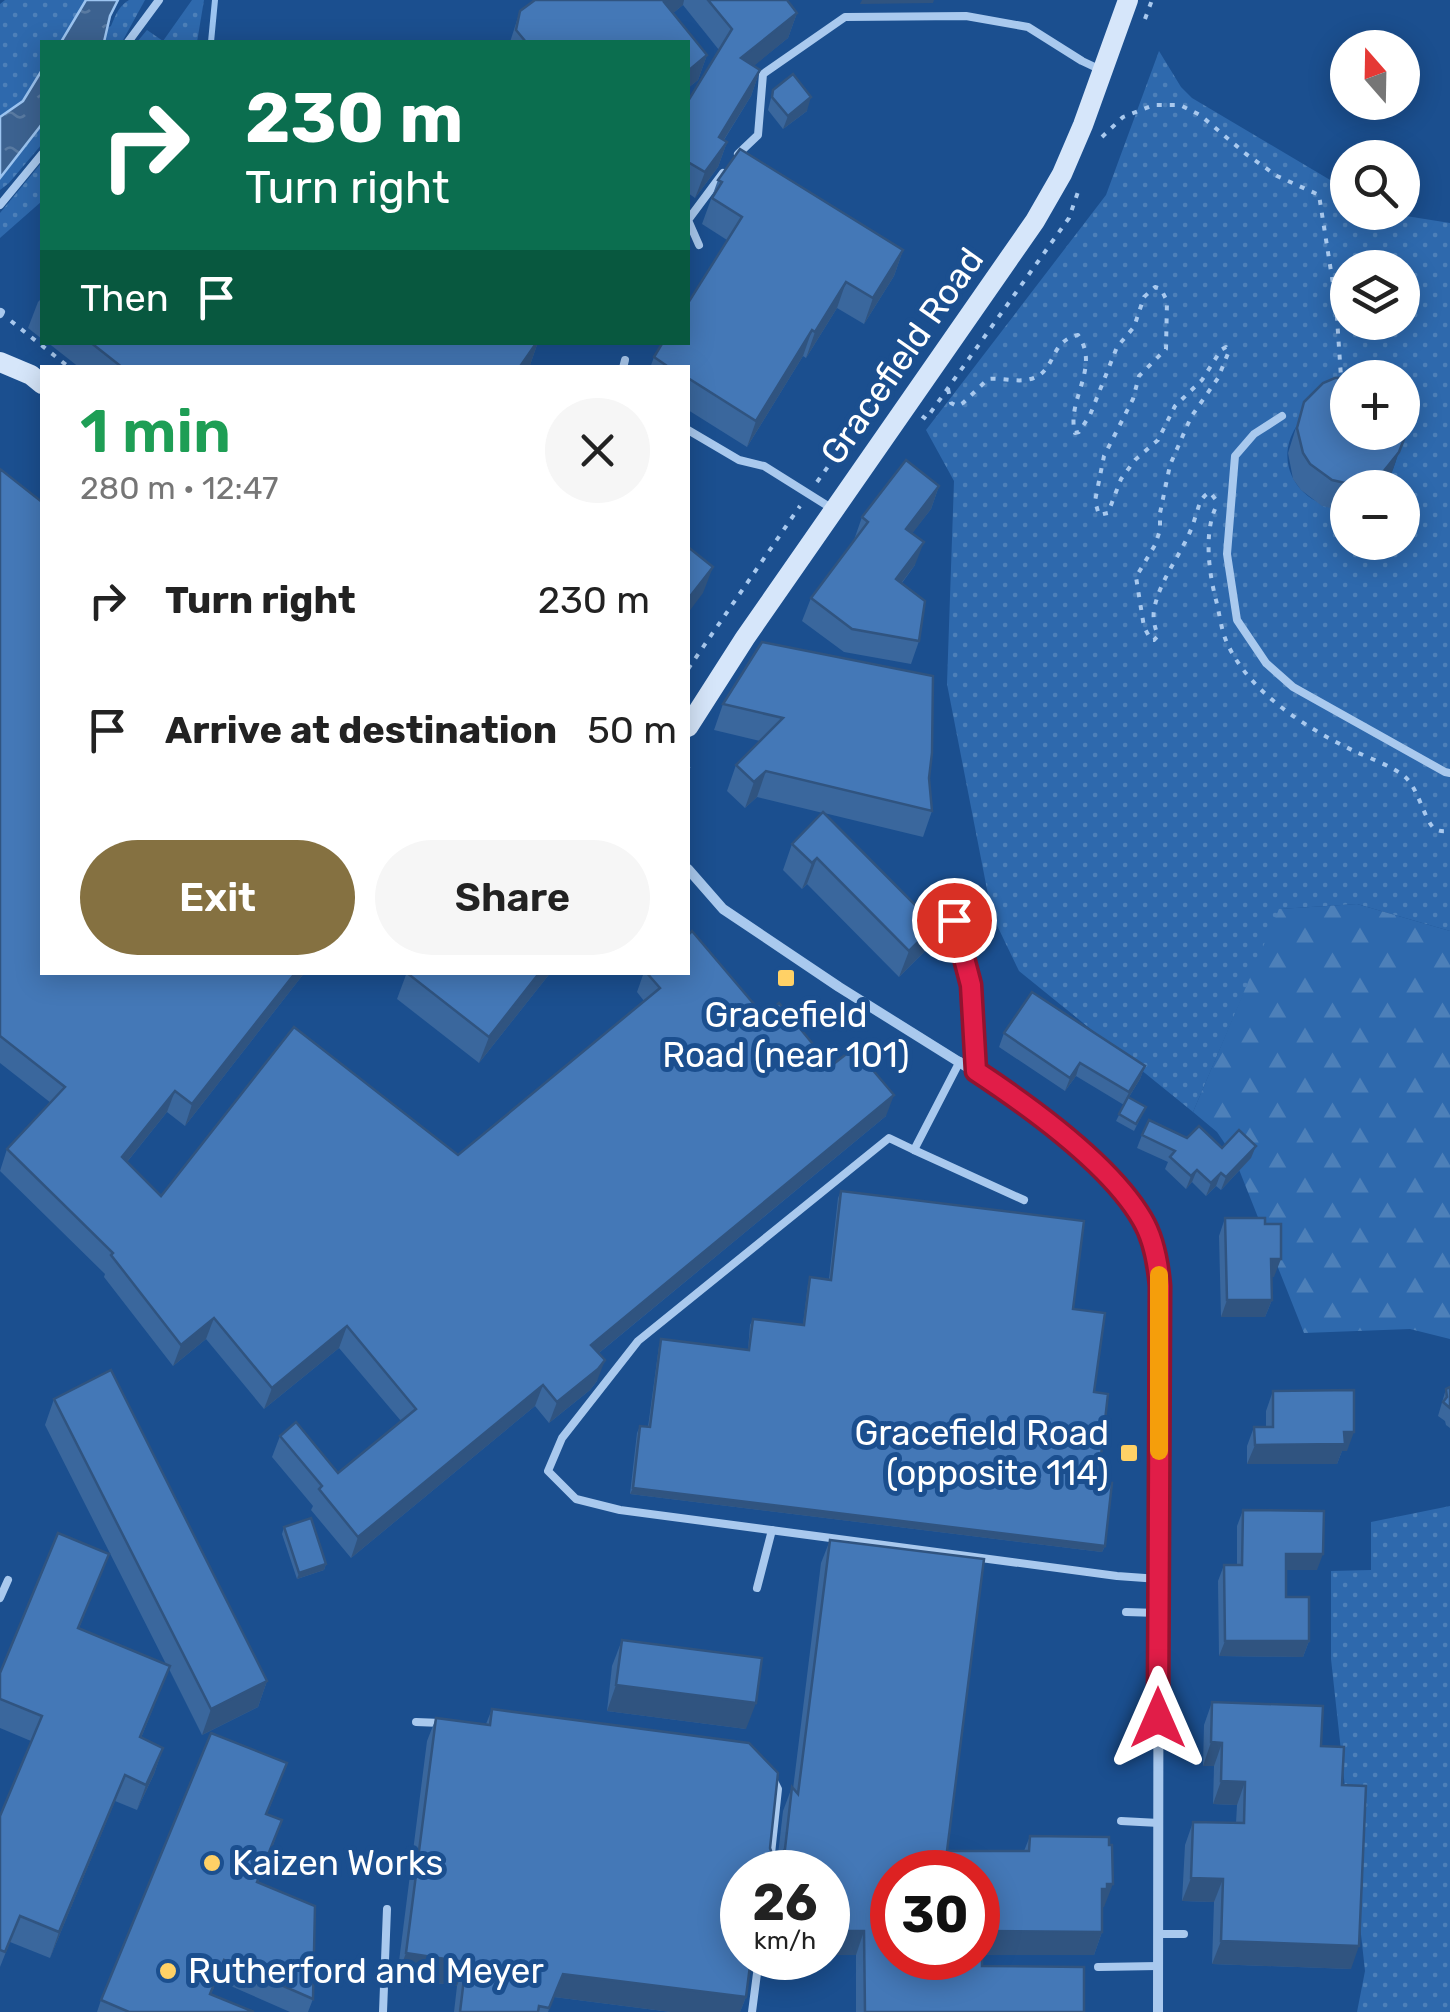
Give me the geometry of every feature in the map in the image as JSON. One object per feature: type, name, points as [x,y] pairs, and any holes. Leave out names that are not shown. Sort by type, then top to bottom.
[{"type":"main road","name":"Gracefield Road","points":[[690,724],[745,638],[1035,221],[1062,174],[1128,0]]},
{"type":"main road","points":[[0,362],[40,383]]},
{"type":"street","points":[[690,871],[723,909],[1015,1097],[1082,1152],[1122,1192],[1143,1221],[1153,1245],[1160,1286],[1158,2012]]},
{"type":"lane","points":[[129,40],[159,0]]},
{"type":"lane","points":[[736,156],[758,136],[763,74],[845,17],[966,16],[1028,27],[1103,71]]},
{"type":"lane","points":[[0,204],[40,156]]},
{"type":"lane","points":[[690,217],[724,172]]},
{"type":"lane","points":[[690,225],[699,245]]},
{"type":"lane","points":[[1282,416],[1254,434],[1236,456],[1226,554],[1238,620],[1266,664],[1293,687],[1450,773]]},
{"type":"lane","points":[[690,431],[739,460],[764,466],[835,510]]},
{"type":"lane","points":[[954,920],[971,985],[976,1071]]},
{"type":"lane","points":[[914,1150],[960,1061]]},
{"type":"lane","points":[[1024,1200],[889,1138],[638,1341],[562,1438],[548,1472],[576,1498],[606,1506],[1117,1576],[1159,1578]]},
{"type":"lane","points":[[757,1588],[772,1530]]},
{"type":"lane","points":[[0,1598],[8,1580]]},
{"type":"lane","points":[[1126,1612],[1158,1614]]},
{"type":"lane","points":[[416,1722],[450,1724]]},
{"type":"lane","points":[[771,1775],[778,1789],[771,1850]]},
{"type":"lane","points":[[1121,1821],[1158,1822]]},
{"type":"lane","points":[[382,2012],[388,1909]]},
{"type":"lane","points":[[1158,1934],[1184,1934]]},
{"type":"lane","points":[[1098,1967],[1158,1966]]},
{"type":"lane","points":[[752,2012],[756,1980]]},
{"type":"path","points":[[1102,137],[1123,117],[1154,105],[1180,105],[1200,115],[1277,176],[1319,194],[1336,303],[1340,360]]},
{"type":"path","points":[[948,389],[956,406],[988,379],[1018,381],[1036,377],[1064,341],[1078,336],[1087,358],[1072,424],[1074,432],[1079,432],[1090,415],[1117,347],[1134,327],[1144,298],[1149,290],[1161,289],[1167,300],[1166,349],[1138,376],[1131,404],[1104,456],[1095,501],[1099,516],[1110,510],[1120,479],[1158,440],[1174,406],[1209,371],[1221,350],[1226,347],[1229,354],[1214,386],[1191,416],[1170,465],[1160,530],[1136,577],[1146,633],[1151,640],[1157,638],[1153,613],[1157,596],[1192,528],[1203,496],[1213,493],[1216,506],[1210,528],[1212,584],[1224,637],[1238,662],[1282,708],[1406,777],[1432,825],[1450,831]]},
{"type":"path","points":[[1,313],[40,344]]},
{"type":"path","points":[[41,345],[66,365]]},
{"type":"path","points":[[690,666],[882,391],[891,398]]},
{"type":"green space","points":[[5,0],[86,0],[62,40],[40,40],[40,73],[23,101],[0,117],[0,4]]},
{"type":"green space","points":[[129,0],[145,0],[123,40],[104,40],[107,28]]},
{"type":"green space","points":[[192,0],[204,0],[197,40],[164,40]]},
{"type":"green space","points":[[147,30],[162,40],[139,40]]},
{"type":"green space","points":[[1159,51],[1192,98],[1330,180],[1330,230],[1420,230],[1420,218],[1450,223],[1450,931],[1357,904],[1280,909],[1193,1112],[1019,971],[992,915],[947,684],[954,481],[926,430],[1106,195]],"holes":[[[1330,360],[1420,360],[1420,450],[1399,450],[1393,470],[1420,470],[1420,560],[1330,560],[1330,507],[1305,494],[1290,471],[1287,457],[1296,427],[1330,393]]]},
{"type":"green space","points":[[40,127],[40,146],[0,190],[0,178]]},
{"type":"green space","points":[[40,164],[40,203],[0,238],[0,213]]},
{"type":"green space","points":[[1357,904],[1450,931],[1450,1339],[1410,1329],[1304,1333],[1234,1157],[1217,1132],[1193,1112],[1279,909]]},
{"type":"green space","points":[[1450,1506],[1450,2012],[1357,2012],[1365,1971],[1331,1659],[1331,1571],[1371,1570],[1371,1522]]},
{"type":"water","points":[[86,0],[118,0],[104,40],[62,40]]},
{"type":"water","points":[[40,73],[40,127],[0,178],[0,117],[23,101]]},
{"type":"building","points":[[535,0],[667,0],[664,2],[707,55],[690,69],[690,40],[524,40],[516,30],[520,11]]},
{"type":"building","points":[[708,0],[787,0],[797,13],[741,58],[760,70],[719,137],[727,142],[705,172],[690,163],[690,98],[732,29]]},
{"type":"building","points":[[793,74],[811,97],[788,116],[772,97],[773,90]]},
{"type":"building","points":[[740,149],[903,250],[873,298],[846,282],[756,421],[690,379],[690,365],[666,365],[654,357],[661,345],[690,345],[690,300],[742,217],[712,198],[722,182],[718,180]]},
{"type":"building","points":[[94,345],[535,345],[521,365],[119,365]]},
{"type":"building","points":[[1330,380],[1330,450],[1400,450],[1385,470],[1330,470],[1330,479],[1310,464],[1297,428],[1304,402]]},
{"type":"building","points":[[906,460],[939,486],[906,529],[924,542],[896,579],[925,601],[919,641],[852,629],[811,598],[868,522],[862,517]]},
{"type":"building","points":[[0,469],[40,500],[40,975],[294,975],[192,1104],[175,1091],[122,1157],[161,1196],[294,1027],[458,1155],[660,988],[649,975],[690,975],[692,931],[764,1016],[779,1003],[831,1066],[854,1048],[894,1095],[591,1345],[605,1360],[598,1369],[557,1402],[543,1385],[358,1537],[280,1436],[296,1422],[338,1473],[416,1409],[347,1326],[272,1388],[214,1318],[181,1345],[113,1253],[7,1149],[65,1087],[0,1036]]},
{"type":"building","points":[[690,549],[713,567],[690,596]]},
{"type":"building","points":[[762,642],[933,676],[929,778],[932,811],[766,771],[754,782],[736,765],[783,718],[723,704]]},
{"type":"building","points":[[823,812],[935,925],[909,951],[817,858],[812,863],[792,844]]},
{"type":"building","points":[[410,975],[538,975],[489,1037]]},
{"type":"building","points":[[1032,992],[1145,1066],[1129,1092],[1080,1063],[1070,1078],[1004,1033]]},
{"type":"building","points":[[1128,1097],[1146,1107],[1136,1124],[1119,1114]]},
{"type":"building","points":[[1149,1120],[1187,1138],[1199,1126],[1222,1148],[1239,1130],[1256,1146],[1226,1177],[1221,1173],[1211,1183],[1197,1170],[1191,1176],[1170,1157],[1175,1151],[1142,1135]]},
{"type":"building","points":[[841,1191],[1084,1221],[1073,1309],[1105,1313],[1094,1392],[1108,1394],[1098,1482],[1112,1483],[1105,1546],[633,1488],[640,1426],[650,1427],[661,1339],[749,1350],[753,1319],[804,1325],[810,1277],[831,1280]]},
{"type":"building","points":[[1225,1218],[1265,1218],[1265,1224],[1281,1224],[1281,1259],[1271,1259],[1272,1300],[1227,1300]]},
{"type":"building","points":[[111,1370],[267,1681],[211,1709],[54,1399]]},
{"type":"building","points":[[1450,1387],[1450,1408],[1443,1402]]},
{"type":"building","points":[[1354,1390],[1354,1432],[1344,1432],[1345,1444],[1255,1445],[1254,1427],[1273,1427],[1273,1391]]},
{"type":"building","points":[[1243,1510],[1324,1511],[1323,1554],[1286,1554],[1286,1597],[1309,1597],[1309,1641],[1225,1641],[1224,1565],[1242,1565]]},
{"type":"building","points":[[311,1518],[326,1564],[299,1573],[284,1527]]},
{"type":"building","points":[[58,1533],[109,1554],[78,1628],[170,1666],[140,1737],[163,1748],[146,1785],[125,1775],[59,1932],[20,1916],[5,1952],[0,1950],[0,1816],[42,1716],[0,1699],[0,1673]]},
{"type":"building","points":[[830,1540],[984,1559],[947,1850],[870,1850],[870,1980],[1000,1980],[1000,1966],[1084,1967],[1084,2012],[865,2012],[864,1931],[850,1931],[850,1850],[784,1850],[792,1787],[798,1794]]},
{"type":"building","points":[[622,1640],[762,1658],[756,1703],[616,1685]]},
{"type":"building","points":[[1212,1702],[1323,1706],[1321,1746],[1344,1747],[1342,1785],[1366,1786],[1359,1946],[1221,1941],[1223,1879],[1191,1878],[1193,1822],[1244,1823],[1245,1782],[1221,1781],[1222,1743],[1211,1742]]},
{"type":"building","points":[[492,1709],[749,1743],[778,1773],[770,1848],[720,1850],[720,1980],[748,1980],[746,1997],[563,1974],[549,2008],[539,2006],[538,2012],[460,2012],[466,1962],[406,1953],[436,1718],[490,1725]]},
{"type":"building","points":[[211,1733],[287,1763],[266,1814],[282,1820],[257,1882],[315,1906],[313,1999],[224,1960],[210,1994],[254,2012],[129,2012],[101,2000]]},
{"type":"building","points":[[1030,1836],[1109,1837],[1113,1884],[1102,1889],[1102,1932],[1000,1931],[1000,1851],[1029,1851]]},
{"type":"waterway","points":[[211,40],[215,0]]},
{"type":"slow traffic","points":[[1159,1275],[1159,1451]]},
{"type":"place","name":"Gracefield Road (near 101)","points":[[786,978]]},
{"type":"place","name":"Gracefield Road (opposite 114)","points":[[1129,1453]]},
{"type":"place","name":"Kaizen Works","points":[[212,1863]]},
{"type":"place","name":"Rutherford and Meyer","points":[[168,1971]]},
{"type":"route","points":[[954,920],[971,985],[976,1071],[1015,1097],[1082,1152],[1122,1192],[1143,1221],[1153,1245],[1160,1286],[1158,1718]]}]
